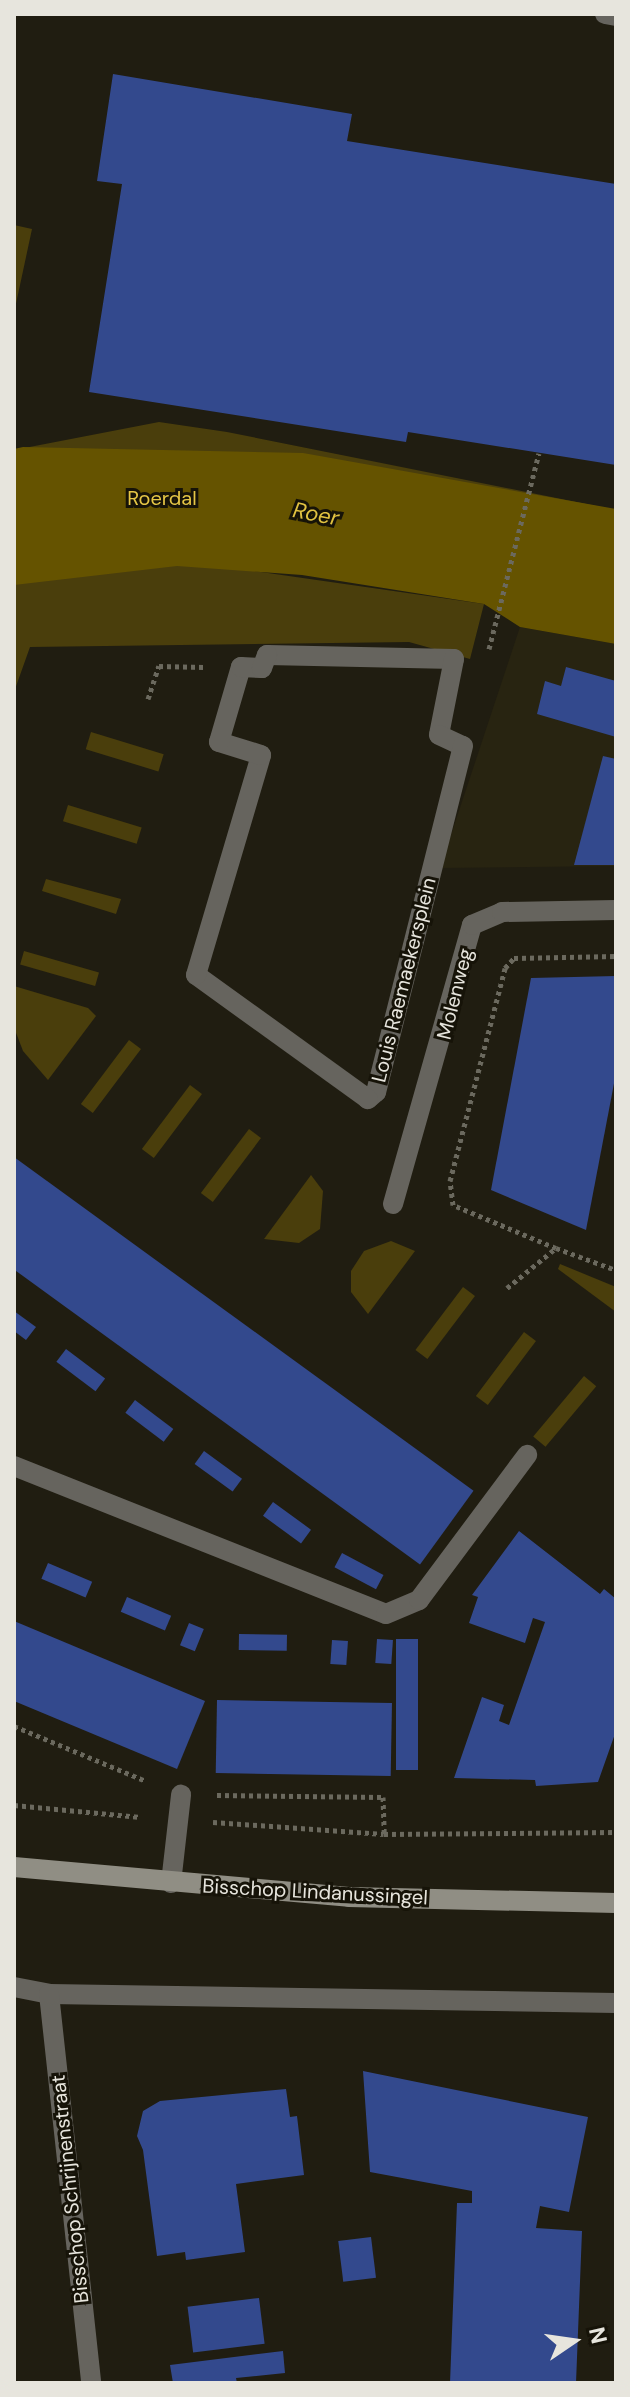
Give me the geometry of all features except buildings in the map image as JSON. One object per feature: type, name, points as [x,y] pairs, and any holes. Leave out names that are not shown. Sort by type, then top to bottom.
[{"type":"main road","name":"Bisschop Lindanussingel","points":[[14,1867],[349,1897],[616,1903]]},
{"type":"street","points":[[605,14],[616,16]]},
{"type":"street","name":"Louis Raemaekersplein","points":[[267,655],[454,659],[439,735],[463,746],[376,1092],[368,1099],[196,975],[261,755],[219,742],[241,667],[262,668],[267,655]]},
{"type":"street","name":"Molenweg","points":[[393,1204],[443,1044],[472,925],[502,912],[616,910]]},
{"type":"street","points":[[14,1466],[386,1614],[419,1600],[527,1455]]},
{"type":"street","points":[[171,1883],[181,1795]]},
{"type":"street","points":[[14,1987],[49,1994],[616,2003]]},
{"type":"street","name":"Bisschop Schrijnenstraat","points":[[49,1994],[91,2383]]},
{"type":"path","points":[[493,638],[534,485],[539,453]]},
{"type":"path","points":[[148,699],[159,666],[241,667]]},
{"type":"path","points":[[616,956],[514,958],[505,968],[450,1181],[453,1205],[616,1270]]},
{"type":"path","points":[[507,1288],[556,1248]]},
{"type":"path","points":[[14,1805],[384,1834],[616,1832]]},
{"type":"shaded area","points":[[520,627],[616,644],[616,866],[440,868]]},
{"type":"green space","points":[[14,225],[32,229],[14,313]]},
{"type":"green space","name":"Roerdal","points":[[159,422],[227,432],[616,510],[315,569],[254,571],[484,604],[470,659],[409,642],[30,647],[14,692],[14,450]]},
{"type":"green space","points":[[91,732],[164,754],[158,771],[86,749]]},
{"type":"green space","points":[[68,805],[142,828],[137,844],[63,821]]},
{"type":"green space","points":[[46,879],[121,899],[116,914],[42,891]]},
{"type":"green space","points":[[24,951],[99,972],[95,986],[20,964]]},
{"type":"green space","points":[[14,986],[88,1008],[96,1016],[48,1080],[23,1051],[15,1030]]},
{"type":"green space","points":[[129,1040],[141,1049],[93,1113],[81,1104]]},
{"type":"green space","points":[[190,1085],[202,1094],[154,1158],[142,1149]]},
{"type":"green space","points":[[249,1129],[261,1138],[213,1202],[201,1193]]},
{"type":"green space","points":[[311,1175],[323,1191],[320,1229],[299,1243],[264,1239]]},
{"type":"green space","points":[[391,1241],[415,1251],[368,1314],[351,1292],[351,1271],[364,1251]]},
{"type":"green space","points":[[560,1264],[616,1287],[616,1312],[558,1269]]},
{"type":"green space","points":[[463,1287],[475,1296],[427,1359],[415,1350]]},
{"type":"green space","points":[[524,1332],[536,1341],[488,1405],[476,1396]]},
{"type":"green space","points":[[584,1376],[596,1386],[545,1447],[533,1437]]},
{"type":"water","name":"Roerdal","points":[[14,449],[303,453],[616,509],[616,644],[520,627],[484,604],[302,575],[177,566],[14,585]]},
{"type":"water label","name":"Roer","points":[[316,514]]}]
